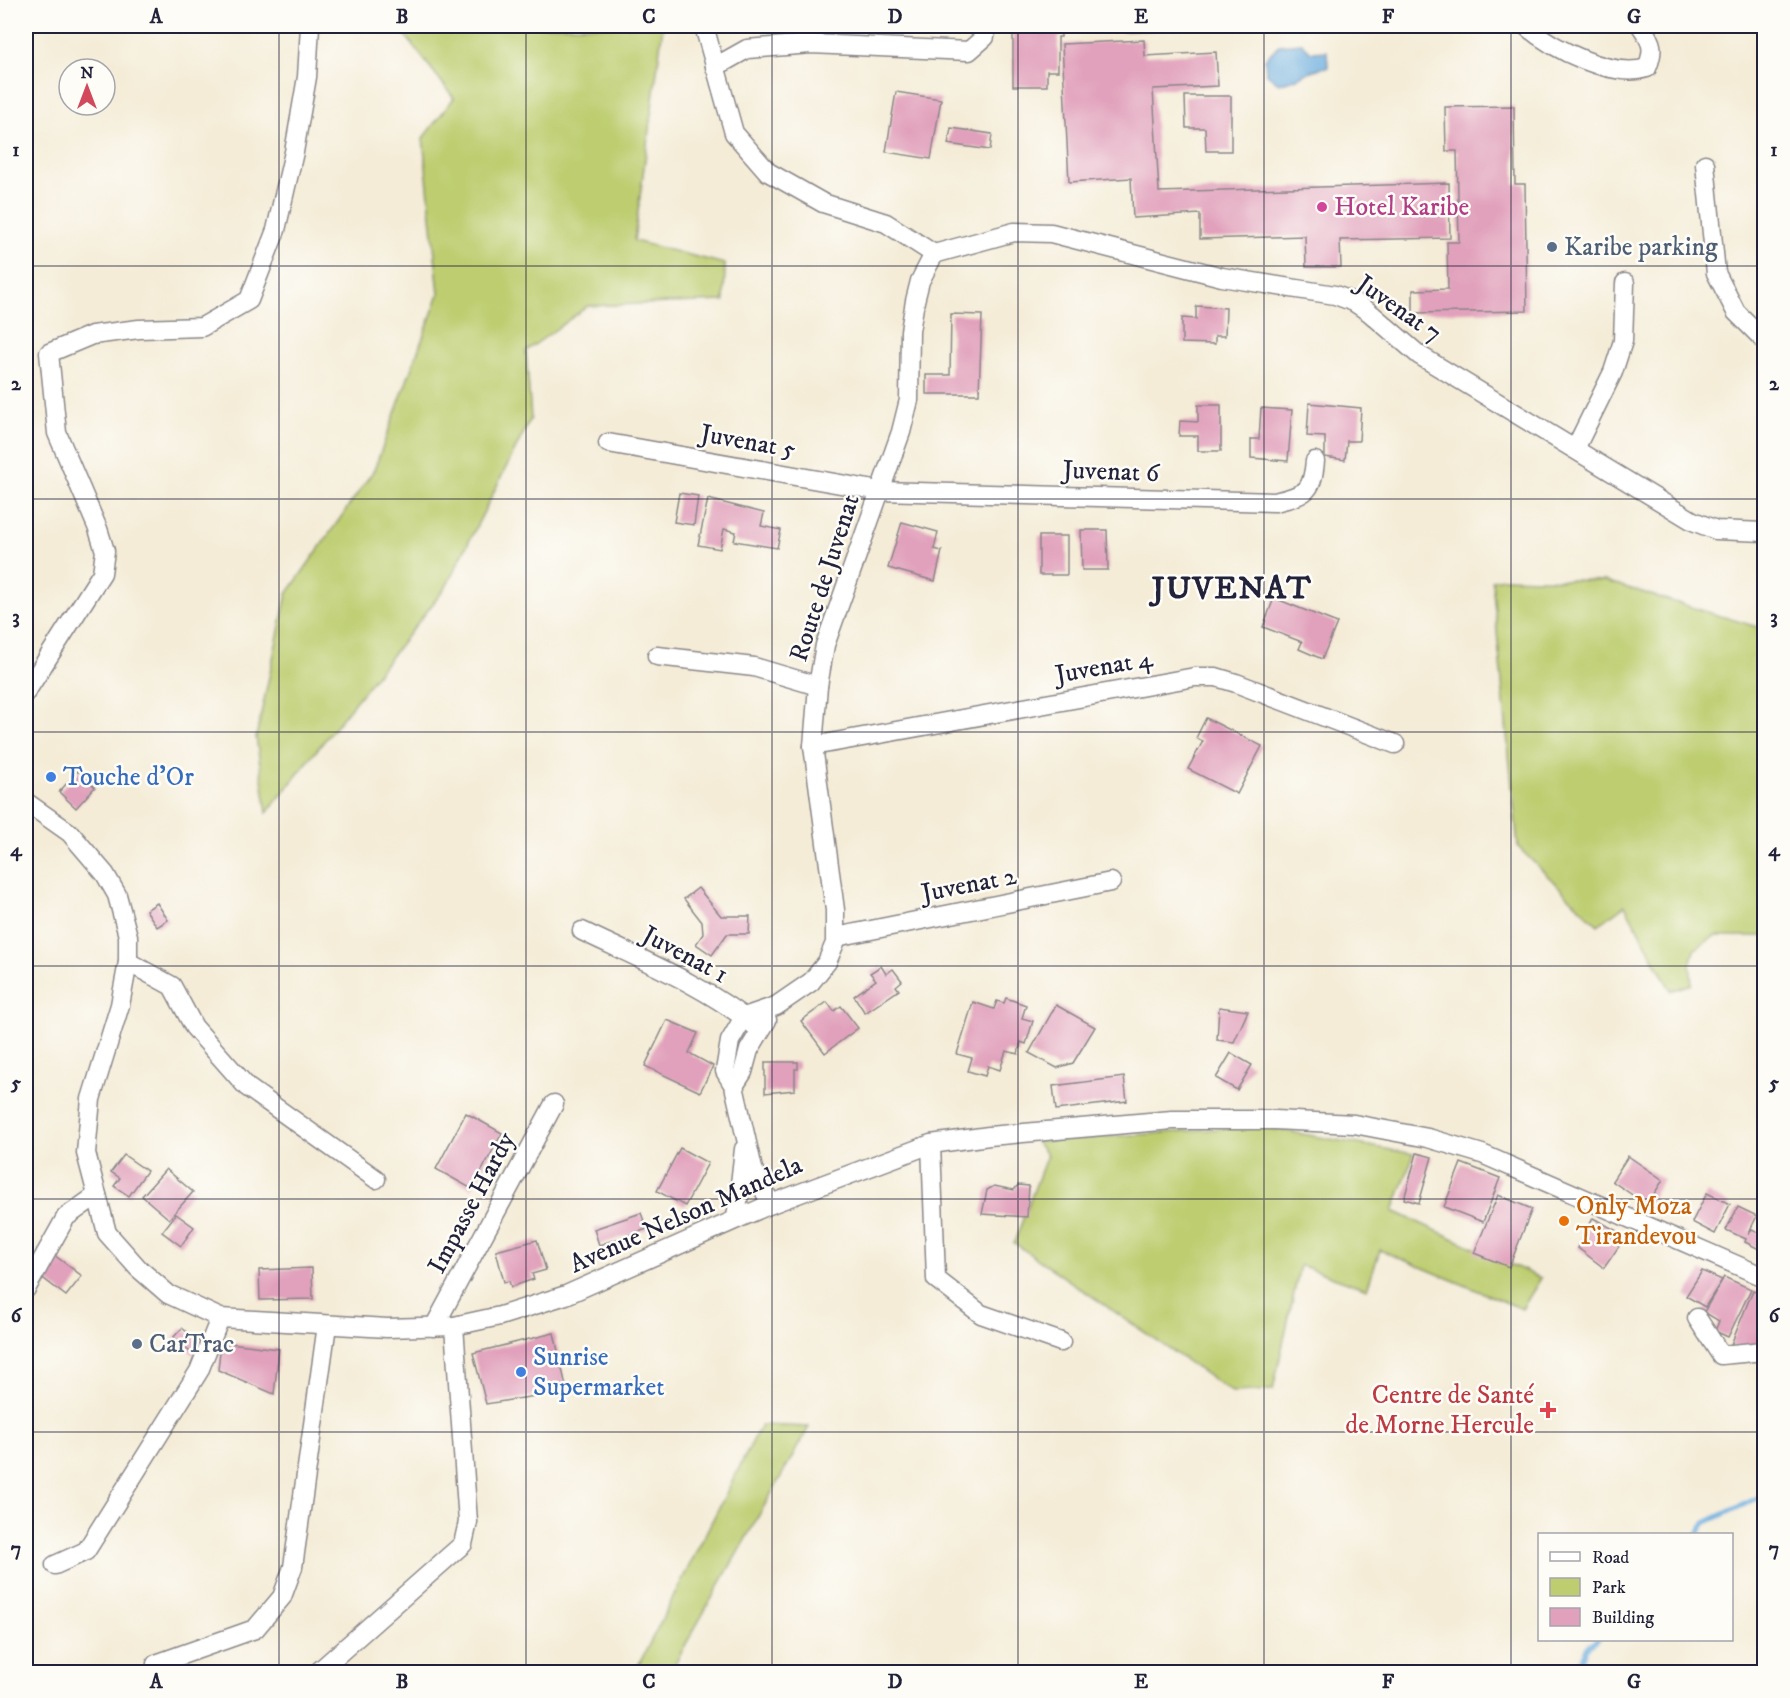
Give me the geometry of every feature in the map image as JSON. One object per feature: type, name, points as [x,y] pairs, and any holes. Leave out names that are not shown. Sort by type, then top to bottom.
[{"type":"street","points":[[26,692],[102,573],[105,551],[81,487],[57,434],[49,353],[92,335],[139,328],[202,327],[249,300],[276,230],[294,152],[307,77],[310,26]]},
{"type":"street","points":[[704,26],[734,133],[768,172],[823,203],[885,223],[933,254]]},
{"type":"street","points":[[715,67],[747,49],[811,44],[969,51],[985,37],[986,26]]},
{"type":"street","points":[[1526,26],[1541,39],[1598,65],[1633,72],[1647,68],[1654,45],[1641,26]]},
{"type":"street","points":[[1706,164],[1716,273],[1736,312],[1764,340]]},
{"type":"street","name":"Juvenat 7","points":[[933,254],[1014,232],[1052,233],[1222,277],[1335,295],[1354,302],[1369,312],[1419,355],[1694,521],[1716,530],[1764,532]]},
{"type":"street","name":"Route de Juvenat","points":[[744,1017],[776,1006],[812,982],[827,962],[836,937],[813,746],[818,686],[825,645],[901,432],[909,400],[910,331],[915,301],[920,281],[933,254]]},
{"type":"street","points":[[1575,449],[1613,372],[1623,341],[1625,283]]},
{"type":"street","name":"Juvenat 5","points":[[608,443],[880,492]]},
{"type":"street","name":"Juvenat 6","points":[[880,492],[1275,502],[1304,494],[1313,483],[1315,461]]},
{"type":"street","points":[[657,656],[754,667],[818,686]]},
{"type":"street","name":"Juvenat 4","points":[[813,746],[1195,676],[1216,677],[1236,683],[1395,744]]},
{"type":"street","name":"Avenue Nelson Mandela","points":[[26,802],[70,833],[105,873],[117,895],[124,922],[128,963],[120,1005],[91,1099],[86,1153],[107,1233],[138,1268],[168,1294],[220,1317],[387,1328],[454,1326],[500,1316],[566,1295],[771,1204],[932,1144],[989,1136],[1172,1120],[1275,1120],[1354,1124],[1428,1138],[1482,1154],[1764,1277]]},
{"type":"street","name":"Juvenat 2","points":[[836,937],[1111,882]]},
{"type":"street","name":"Juvenat 1","points":[[582,931],[662,969],[744,1017],[760,1030]]},
{"type":"street","points":[[128,963],[172,986],[194,1027],[247,1087],[376,1179]]},
{"type":"street","name":"Route de Juvenat","points":[[734,1086],[760,1030],[776,1006]]},
{"type":"street","points":[[744,1017],[730,1041],[725,1071],[734,1086],[753,1169],[771,1204]]},
{"type":"street","name":"Impasse Hardy","points":[[434,1327],[554,1104]]},
{"type":"street","points":[[736,1219],[745,1141]]},
{"type":"street","points":[[932,1144],[936,1279],[981,1314],[1060,1342]]},
{"type":"street","points":[[26,1289],[66,1217],[97,1195]]},
{"type":"street","points":[[55,1564],[86,1551],[199,1371],[220,1317]]},
{"type":"street","points":[[1697,1318],[1721,1355],[1764,1351]]},
{"type":"street","points":[[156,1664],[255,1629],[282,1597],[293,1567],[327,1325]]},
{"type":"street","points":[[318,1672],[463,1544],[468,1522],[454,1326]]},
{"type":"green space","points":[[398,26],[663,26],[634,241],[725,264],[724,301],[588,306],[526,351],[531,418],[446,587],[267,813],[256,737],[287,594],[374,470],[439,294],[423,138],[454,98]]},
{"type":"green space","points":[[1122,26],[1185,26],[1185,28],[1122,31]]},
{"type":"green space","points":[[1503,578],[1605,581],[1764,629],[1764,936],[1715,936],[1694,950],[1690,965],[1692,984],[1671,991],[1625,905],[1598,925],[1518,847],[1492,580]]},
{"type":"green space","points":[[1258,1126],[1414,1154],[1393,1211],[1541,1278],[1522,1309],[1380,1250],[1367,1289],[1300,1265],[1273,1390],[1232,1392],[1014,1243],[1047,1155],[1036,1142]]},
{"type":"green space","points":[[761,1425],[809,1427],[670,1672],[635,1672]]},
{"type":"water","points":[[1302,43],[1311,52],[1327,51],[1328,67],[1278,83],[1266,73],[1265,59],[1279,45]]},
{"type":"building","points":[[1013,26],[1061,26],[1061,37],[1058,37],[1058,71],[1047,71],[1047,86],[1013,86]]},
{"type":"building","points":[[1144,40],[1145,56],[1216,52],[1218,86],[1153,89],[1159,192],[1449,183],[1450,238],[1340,240],[1341,267],[1306,267],[1305,236],[1200,239],[1200,214],[1133,218],[1131,178],[1069,182],[1062,44]]},
{"type":"building","points":[[896,92],[941,99],[931,159],[886,152]]},
{"type":"building","points":[[1185,96],[1231,96],[1231,151],[1206,151],[1205,128],[1186,128]]},
{"type":"building","points":[[1514,106],[1515,184],[1525,184],[1527,311],[1413,313],[1413,290],[1448,289],[1447,242],[1459,242],[1457,151],[1446,151],[1445,107]]},
{"type":"building","points":[[951,128],[992,134],[990,150],[948,144]]},
{"type":"building","points":[[1196,306],[1226,308],[1225,336],[1215,336],[1215,344],[1182,343],[1182,318],[1196,319]]},
{"type":"building","points":[[951,314],[982,315],[979,394],[926,394],[926,375],[950,375]]},
{"type":"building","points":[[1309,403],[1361,408],[1359,441],[1347,441],[1345,460],[1325,457],[1325,437],[1307,436]]},
{"type":"building","points":[[1198,405],[1221,405],[1221,451],[1198,451],[1198,436],[1179,436],[1180,421],[1198,422]]},
{"type":"building","points":[[1261,408],[1292,410],[1288,461],[1251,458],[1251,439],[1259,439]]},
{"type":"building","points":[[679,493],[698,496],[694,525],[674,522]]},
{"type":"building","points":[[708,499],[764,513],[761,526],[781,530],[777,548],[734,541],[736,532],[724,529],[720,549],[698,545]]},
{"type":"building","points":[[902,522],[938,532],[934,549],[942,551],[935,581],[888,568]]},
{"type":"building","points":[[1081,530],[1107,530],[1108,570],[1082,570]]},
{"type":"building","points":[[1039,536],[1067,536],[1067,575],[1039,575]]},
{"type":"building","points":[[1274,598],[1337,623],[1322,659],[1299,649],[1302,642],[1263,627]]},
{"type":"building","points":[[1206,718],[1262,746],[1237,794],[1188,769],[1203,741],[1196,738]]},
{"type":"building","points":[[78,771],[95,787],[76,808],[59,792]]},
{"type":"building","points":[[698,888],[721,916],[750,916],[749,934],[727,934],[712,955],[696,944],[703,934],[702,922],[684,899]]},
{"type":"building","points":[[157,903],[168,920],[157,927],[146,910]]},
{"type":"building","points":[[881,966],[886,974],[893,969],[902,981],[896,986],[899,990],[865,1013],[854,996],[876,980],[870,973]]},
{"type":"building","points":[[1006,998],[1026,1005],[1022,1018],[1033,1021],[1026,1044],[1021,1042],[1018,1054],[1006,1051],[1000,1070],[988,1066],[985,1076],[968,1071],[972,1058],[957,1054],[973,1002],[994,1009],[997,1001],[1004,1003]]},
{"type":"building","points":[[827,1002],[834,1011],[841,1006],[858,1028],[825,1053],[801,1021]]},
{"type":"building","points":[[1056,1005],[1095,1027],[1073,1063],[1057,1068],[1029,1053]]},
{"type":"building","points":[[1219,1007],[1248,1011],[1234,1042],[1217,1040]]},
{"type":"building","points":[[667,1020],[698,1033],[689,1053],[713,1066],[700,1092],[645,1066]]},
{"type":"building","points":[[1231,1053],[1252,1065],[1237,1090],[1216,1078]]},
{"type":"building","points":[[765,1062],[798,1062],[798,1069],[795,1069],[795,1090],[765,1093]]},
{"type":"building","points":[[1124,1077],[1127,1101],[1056,1110],[1053,1086]]},
{"type":"building","points":[[466,1113],[502,1133],[472,1189],[436,1169]]},
{"type":"building","points":[[680,1148],[708,1163],[685,1206],[657,1191]]},
{"type":"building","points":[[1417,1153],[1432,1157],[1419,1203],[1404,1199]]},
{"type":"building","points":[[124,1155],[147,1171],[129,1196],[114,1186],[120,1178],[111,1172]]},
{"type":"building","points":[[1628,1156],[1663,1180],[1647,1205],[1612,1181]]},
{"type":"building","points":[[1461,1163],[1500,1178],[1483,1222],[1444,1207]]},
{"type":"building","points":[[166,1169],[193,1192],[169,1219],[142,1196]]},
{"type":"building","points":[[1018,1185],[1029,1186],[1027,1217],[982,1214],[987,1190],[994,1186],[1014,1190]]},
{"type":"building","points":[[1707,1193],[1730,1204],[1715,1234],[1692,1222]]},
{"type":"building","points":[[1498,1195],[1532,1209],[1509,1267],[1474,1253]]},
{"type":"building","points":[[1738,1207],[1757,1216],[1748,1234],[1752,1229],[1764,1235],[1759,1249],[1745,1242],[1746,1239],[1726,1230]]},
{"type":"building","points":[[641,1213],[647,1229],[599,1245],[594,1229]]},
{"type":"building","points":[[176,1214],[194,1227],[181,1246],[162,1232]]},
{"type":"building","points":[[1593,1218],[1626,1236],[1604,1268],[1578,1248]]},
{"type":"building","points":[[537,1240],[546,1270],[532,1274],[534,1279],[511,1287],[509,1281],[504,1282],[496,1251]]},
{"type":"building","points":[[54,1255],[82,1276],[66,1296],[39,1275]]},
{"type":"building","points":[[312,1268],[313,1299],[260,1300],[259,1270]]},
{"type":"building","points":[[1702,1271],[1722,1280],[1705,1307],[1686,1296]]},
{"type":"building","points":[[1724,1277],[1751,1289],[1728,1337],[1715,1331],[1719,1321],[1704,1312]]},
{"type":"building","points":[[1753,1290],[1764,1295],[1763,1346],[1730,1347]]},
{"type":"building","points":[[182,1328],[202,1344],[194,1355],[173,1338]]},
{"type":"building","name":"Sunrise Supermarket","points":[[554,1333],[567,1391],[486,1404],[473,1353]]},
{"type":"building","points":[[221,1342],[279,1349],[274,1394],[218,1370]]},
{"type":"waterway","points":[[1699,1533],[1705,1523],[1764,1495]]},
{"type":"waterway","points":[[1574,1672],[1587,1648],[1596,1641]]},
{"type":"place","name":"Hotel Karibe","points":[[1322,207]]},
{"type":"place","name":"Karibe parking","points":[[1552,247]]},
{"type":"place","name":"Touche d’Or","points":[[51,777]]},
{"type":"place","name":"Only Moza Tirandevou","points":[[1564,1221]]},
{"type":"place","name":"CarTrac","points":[[137,1344]]},
{"type":"place","name":"Sunrise Supermarket","points":[[521,1372]]},
{"type":"place","name":"Centre de Santé de Morne Hercule","points":[[1548,1410]]},
{"type":"district","name":"JUVENAT","points":[[1232,589]]}]
